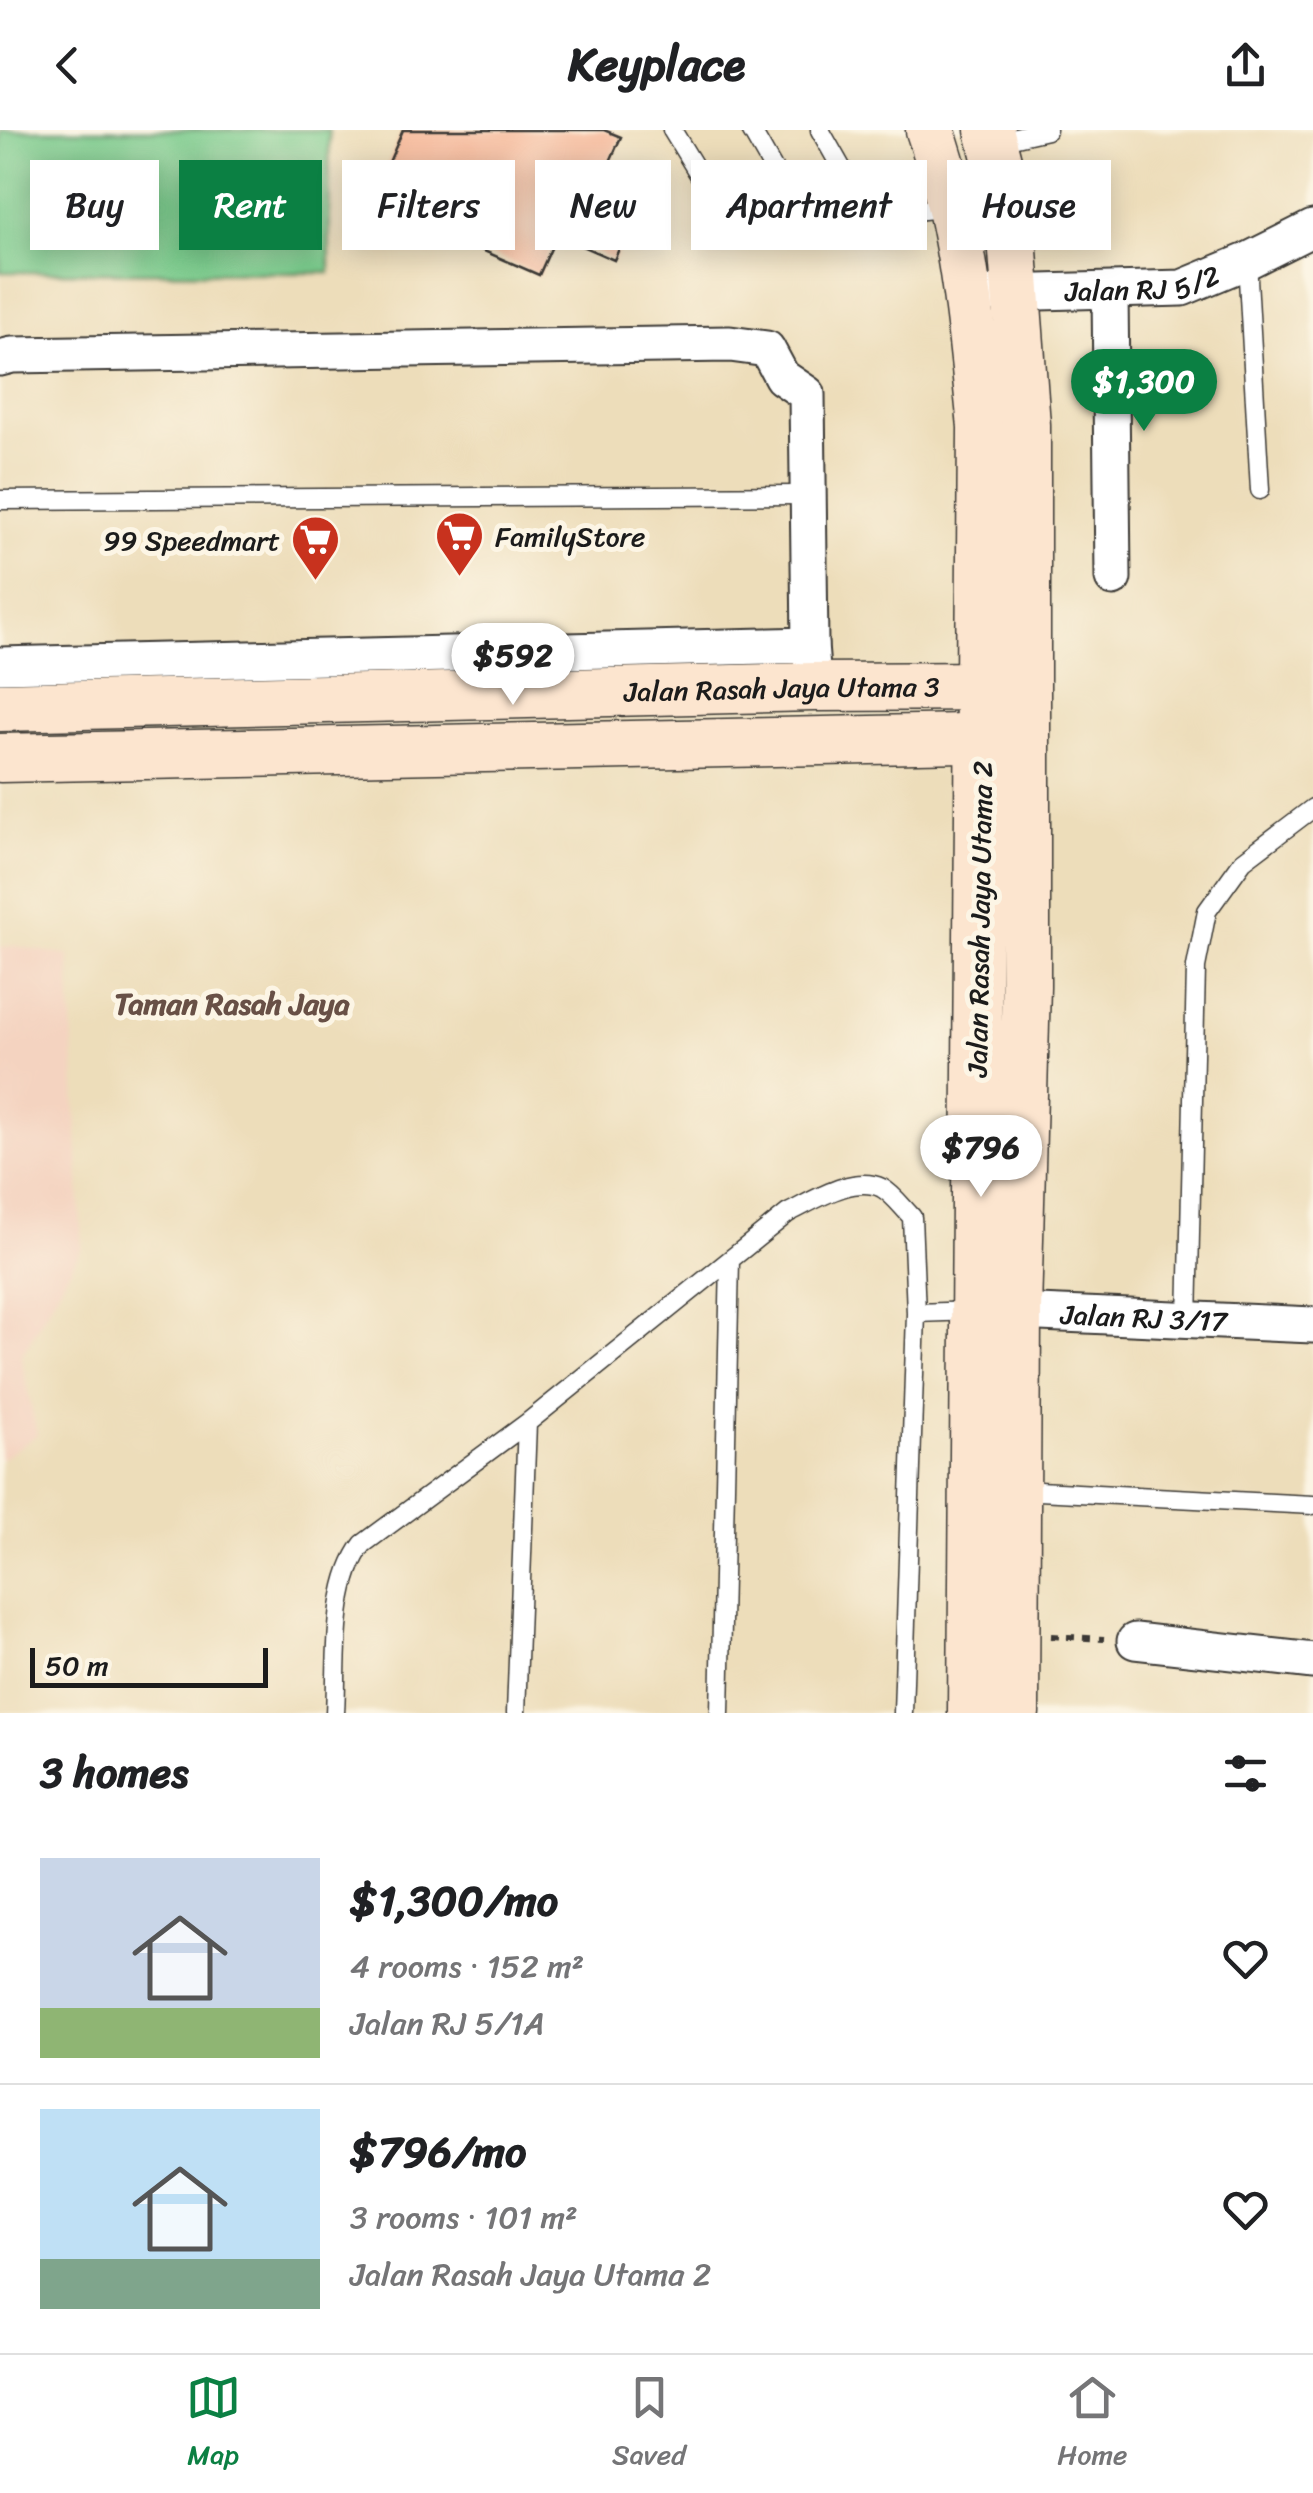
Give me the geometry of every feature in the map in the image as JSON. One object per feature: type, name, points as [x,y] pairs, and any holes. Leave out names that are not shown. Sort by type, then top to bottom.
[{"type":"street","name":"Jalan Rasah Jaya Utama 2","points":[[930,130],[947,192]]},
{"type":"street","name":"Jalan Rasah Jaya Utama 2","points":[[991,136],[1010,211],[1026,425],[1003,686]]},
{"type":"street","name":"Jalan RJ 5/2","points":[[968,294],[1182,288],[1313,228]]},
{"type":"street","name":"Jalan Rasah Jaya Utama 2","points":[[959,250],[982,428],[1004,737],[996,1311],[972,1713]]},
{"type":"street","points":[[1110,290],[1113,578]]},
{"type":"street","points":[[0,358],[748,344],[768,349],[782,376],[807,394],[811,666],[0,665]]},
{"type":"street","name":"Jalan Rasah Jaya Utama 3","points":[[0,707],[811,666],[1003,686]]},
{"type":"street","name":"Jalan Rasah Jaya Utama 3","points":[[0,758],[1004,737]]},
{"type":"street","name":"Jalan Rasah Jaya Utama 2","points":[[996,1311],[1016,1489],[1015,1713]]},
{"type":"street","name":"Jalan RJ 3/17","points":[[996,1311],[1313,1325]]},
{"type":"street","points":[[1135,1641],[1313,1661]]},
{"type":"lane","points":[[672,130],[691,161]]},
{"type":"lane","points":[[750,130],[767,160]]},
{"type":"lane","points":[[820,130],[837,160]]},
{"type":"lane","points":[[991,136],[1048,130]]},
{"type":"lane","points":[[1247,261],[1260,490]]},
{"type":"lane","points":[[0,500],[808,494]]},
{"type":"lane","points":[[1188,1322],[1196,967],[1207,912],[1242,860],[1313,808]]},
{"type":"lane","points":[[335,1713],[343,1583],[350,1561],[364,1544],[527,1423],[788,1213],[838,1190],[868,1184],[884,1189],[912,1217],[916,1313],[903,1713]]},
{"type":"lane","points":[[720,1713],[730,1260]]},
{"type":"lane","points":[[916,1313],[996,1311]]},
{"type":"lane","points":[[516,1713],[527,1423]]},
{"type":"lane","points":[[1016,1489],[1313,1505]]},
{"type":"path","points":[[1014,1634],[1135,1641]]},
{"type":"shaded area","points":[[16,946],[69,956],[82,1248],[21,1357],[37,1435],[0,1460],[0,947]]},
{"type":"green space","points":[[0,130],[329,130],[330,273],[0,272]]},
{"type":"building","points":[[403,130],[604,130],[621,137],[611,160],[535,160],[535,250],[550,250],[539,275],[482,250],[515,250],[515,160],[390,160]]},
{"type":"building","points":[[591,250],[618,250],[614,260]]},
{"type":"place","name":"FamilyStore","points":[[460,578]]},
{"type":"place","name":"99 Speedmart","points":[[315,582]]},
{"type":"district","name":"Taman Rasah Jaya","points":[[232,1004]]}]
